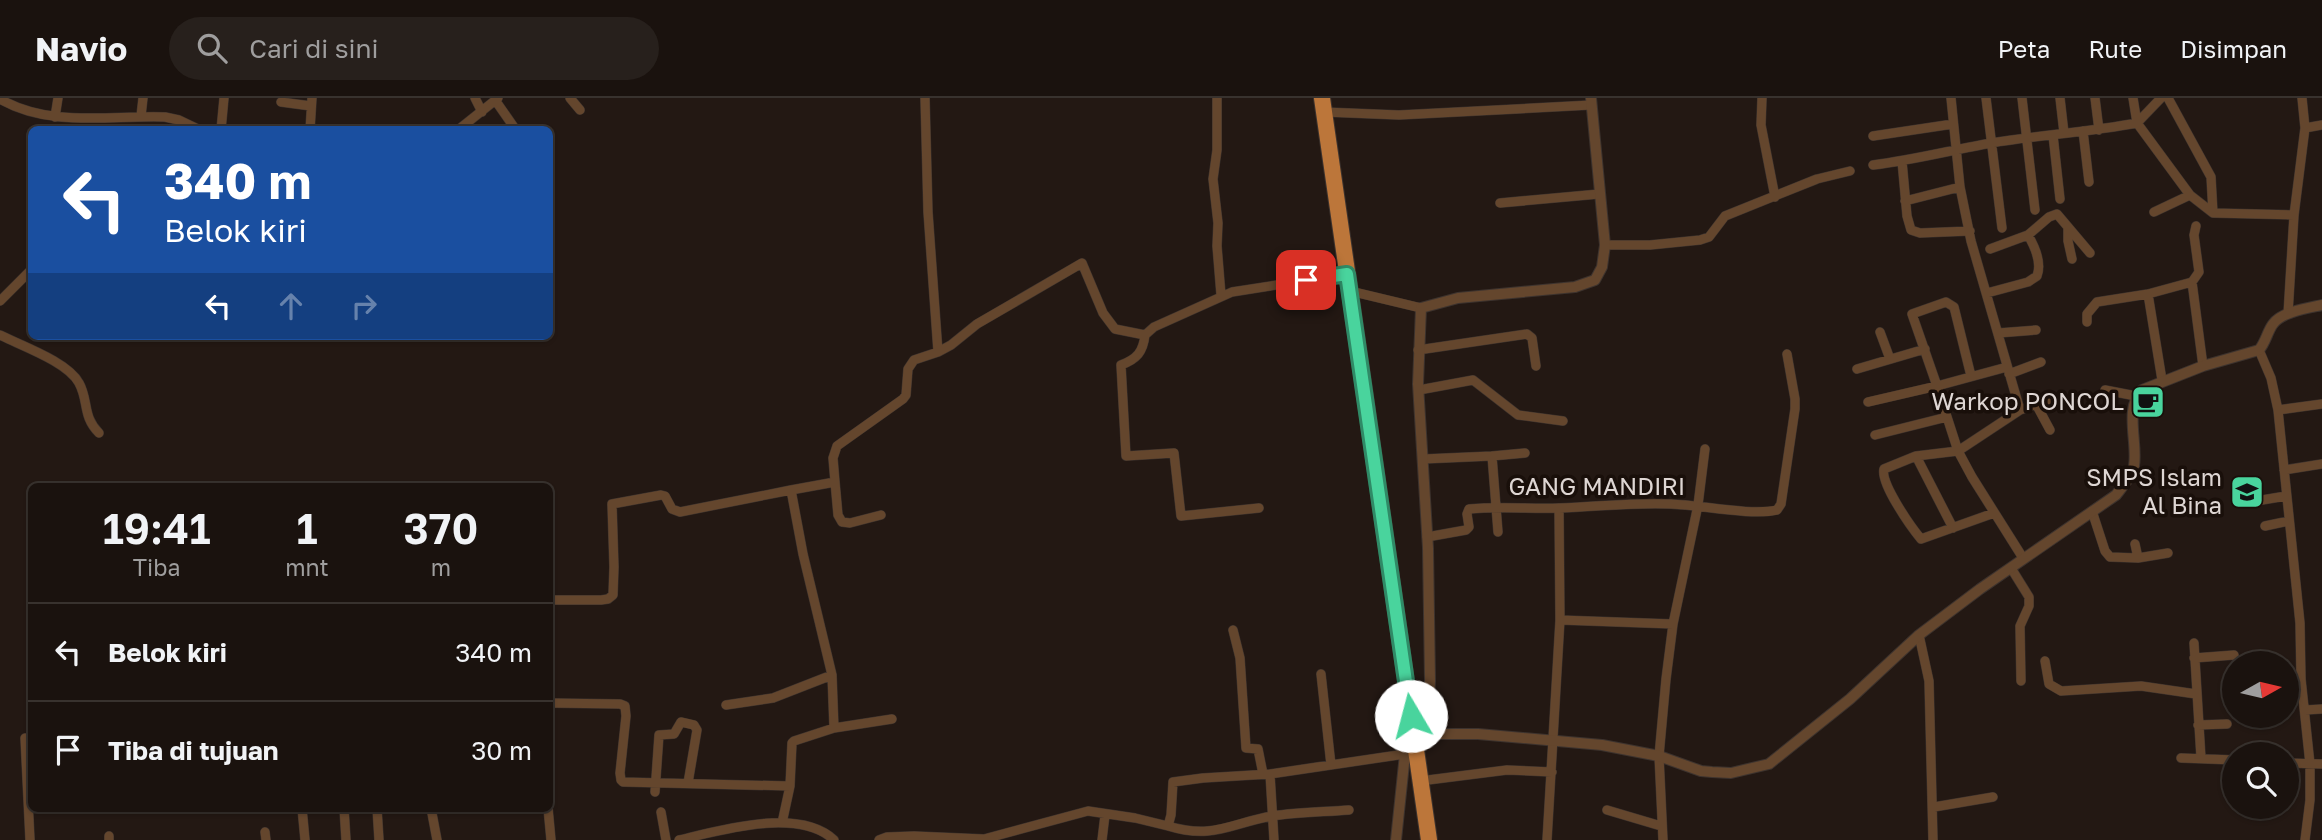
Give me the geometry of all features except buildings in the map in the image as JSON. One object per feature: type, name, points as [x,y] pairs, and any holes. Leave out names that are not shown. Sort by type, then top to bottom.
[{"type":"highway","points":[[1323,105],[1429,840]]},
{"type":"street","points":[[55,117],[58,98]]},
{"type":"street","points":[[141,116],[143,98]]},
{"type":"street","points":[[221,126],[224,98]]},
{"type":"street","points":[[475,98],[482,112]]},
{"type":"street","points":[[570,98],[580,110]]},
{"type":"street","points":[[925,98],[928,212],[938,352]]},
{"type":"street","points":[[1217,98],[1217,150],[1213,178],[1221,295]]},
{"type":"street","points":[[1762,98],[1761,125],[1775,197]]},
{"type":"street","points":[[1951,98],[1960,187],[1971,241],[2020,410]]},
{"type":"street","points":[[1986,98],[2002,228]]},
{"type":"street","points":[[2022,98],[2035,210]]},
{"type":"street","points":[[2060,98],[2064,133]]},
{"type":"street","points":[[2095,98],[2099,130]]},
{"type":"street","points":[[2133,98],[2137,123],[2190,195],[2213,213],[2294,215]]},
{"type":"street","points":[[1873,165],[1990,143],[2137,123],[2161,98]]},
{"type":"street","points":[[2168,98],[2211,177],[2213,213]]},
{"type":"street","points":[[2288,314],[2294,215],[2305,128],[2302,98]]},
{"type":"street","points":[[463,126],[497,99],[514,126]]},
{"type":"street","points":[[5,100],[32,114],[105,118],[141,116],[179,120],[192,126]]},
{"type":"street","points":[[1323,105],[1399,115],[1591,101],[1605,245],[1599,274],[1595,280],[1586,284],[1466,297],[1420,308],[1350,291]]},
{"type":"street","points":[[281,102],[311,102],[310,126]]},
{"type":"street","points":[[102,126],[105,118]]},
{"type":"street","points":[[1873,136],[1953,124]]},
{"type":"street","points":[[2305,128],[2322,125]]},
{"type":"street","points":[[2083,131],[2090,182]]},
{"type":"street","points":[[2053,135],[2060,199]]},
{"type":"street","points":[[1902,161],[1905,201],[1911,230],[1970,231]]},
{"type":"street","points":[[1605,245],[1650,245],[1700,240],[1709,237],[1725,216],[1817,179],[1850,171]]},
{"type":"street","points":[[1905,201],[1960,187]]},
{"type":"street","points":[[1500,203],[1600,194]]},
{"type":"street","points":[[2154,212],[2190,195]]},
{"type":"street","points":[[1990,248],[2028,235],[2054,214],[2060,216],[2090,253]]},
{"type":"street","points":[[2087,322],[2087,314],[2097,302],[2148,294],[2192,282],[2199,272],[2194,235],[2196,226]]},
{"type":"street","points":[[2068,227],[2072,259]]},
{"type":"street","points":[[1987,293],[2028,282],[2037,276],[2038,259],[2028,235]]},
{"type":"street","points":[[881,515],[850,523],[842,522],[838,514],[833,457],[837,446],[901,402],[906,395],[910,364],[914,360],[938,352],[977,324],[1082,262],[1103,313],[1115,329],[1145,335],[1165,321],[1221,295],[1347,274]]},
{"type":"street","points":[[0,301],[28,273]]},
{"type":"street","points":[[2192,282],[2203,366]]},
{"type":"street","points":[[2148,294],[2162,380]]},
{"type":"street","points":[[1971,376],[1954,307],[1946,302],[1912,314],[1958,452],[2024,558]]},
{"type":"street","points":[[1168,826],[1173,782],[1331,765],[1414,743],[1478,734],[1602,745],[1659,755],[1701,771],[1731,773],[1769,764],[1850,699],[1919,635],[2116,495],[2130,476],[2134,465],[2133,411],[2136,396],[2142,390],[2162,380],[2259,350],[2265,344],[2270,327],[2277,319],[2322,305]]},
{"type":"street","points":[[1395,840],[1414,743],[1429,703],[1427,537],[1418,350],[1420,308]]},
{"type":"street","points":[[1998,333],[2036,330]]},
{"type":"street","points":[[1880,332],[1889,359]]},
{"type":"street","points":[[1418,350],[1527,334],[1532,338],[1535,366]]},
{"type":"street","points":[[0,335],[71,373],[82,390],[88,418],[99,433]]},
{"type":"street","points":[[1145,335],[1143,350],[1135,358],[1121,365],[1126,456],[1174,453],[1181,516],[1259,508]]},
{"type":"street","points":[[1857,369],[1925,349]]},
{"type":"street","points":[[2259,350],[2271,379],[2278,410],[2300,623],[2301,679],[2310,764],[2310,800],[2305,840]]},
{"type":"street","name":"GANG MANDIRI","points":[[1427,537],[1466,530],[1469,527],[1469,509],[1497,506],[1559,508],[1633,502],[1766,511],[1780,508],[1795,399],[1787,354]]},
{"type":"street","points":[[1868,401],[2041,362]]},
{"type":"street","points":[[1419,390],[1474,380],[1518,415],[1563,421]]},
{"type":"street","points":[[2105,390],[2136,396]]},
{"type":"street","points":[[1994,513],[1921,539],[1882,474],[1884,469],[1916,456],[1958,452],[2020,410],[2050,399]]},
{"type":"street","points":[[2036,404],[2050,430]]},
{"type":"street","points":[[2278,410],[2322,404]]},
{"type":"street","points":[[1875,435],[1947,417]]},
{"type":"street","points":[[1663,840],[1659,755],[1672,624],[1698,505],[1705,449]]},
{"type":"street","points":[[1423,460],[1525,453]]},
{"type":"street","points":[[1492,456],[1498,532]]},
{"type":"street","points":[[1916,456],[1953,528]]},
{"type":"street","points":[[2284,470],[2322,464]]},
{"type":"street","points":[[553,600],[601,600],[613,595],[612,504],[661,495],[665,496],[672,509],[680,512],[835,482]]},
{"type":"street","points":[[791,491],[832,675],[834,728]]},
{"type":"street","points":[[2250,502],[2286,496]]},
{"type":"street","points":[[1547,840],[1560,620],[1559,508]]},
{"type":"street","points":[[2092,511],[2110,557],[2138,558],[2168,553]]},
{"type":"street","points":[[2265,526],[2289,521]]},
{"type":"street","points":[[2135,544],[2138,558]]},
{"type":"street","points":[[2011,568],[2029,597],[2029,606],[2020,626],[2021,681]]},
{"type":"street","points":[[1560,620],[1672,624]]},
{"type":"street","points":[[1233,630],[1240,658],[1245,748],[1258,750],[1266,774],[1274,840]]},
{"type":"street","points":[[1919,635],[1929,681],[1933,840]]},
{"type":"street","points":[[2194,643],[2201,758]]},
{"type":"street","points":[[2194,658],[2222,656]]},
{"type":"street","points":[[2045,661],[2049,684],[2061,691],[2141,686],[2196,694]]},
{"type":"street","points":[[1321,674],[1331,765]]},
{"type":"street","points":[[726,705],[773,698],[832,675]]},
{"type":"street","points":[[553,703],[624,705],[626,716],[621,780],[656,787],[688,783],[790,786]]},
{"type":"street","points":[[2305,710],[2322,709]]},
{"type":"street","points":[[782,823],[790,786],[792,743],[799,738],[834,728],[892,719]]},
{"type":"street","points":[[656,787],[658,736],[674,734],[681,722],[694,725],[697,730],[688,783]]},
{"type":"street","points":[[2198,725],[2222,724]]},
{"type":"street","points":[[25,738],[28,779]]},
{"type":"street","points":[[2181,758],[2222,759]]},
{"type":"street","points":[[2299,764],[2322,764]]},
{"type":"street","points":[[1420,781],[1507,770],[1552,772]]},
{"type":"street","points":[[1934,807],[1993,797]]},
{"type":"street","points":[[879,840],[914,836],[984,839],[1088,811],[1197,832],[1211,832],[1273,816],[1349,810]]},
{"type":"street","points":[[1607,810],[1661,826]]},
{"type":"street","points":[[30,812],[30,840]]},
{"type":"street","points":[[302,812],[305,840]]},
{"type":"street","points":[[344,812],[346,840]]},
{"type":"street","points":[[377,812],[379,840]]},
{"type":"street","points":[[433,812],[437,840]]},
{"type":"street","points":[[548,812],[551,840]]},
{"type":"street","points":[[661,812],[666,840]]},
{"type":"street","points":[[1102,840],[1105,815]]},
{"type":"street","points":[[679,840],[742,826],[782,823],[811,827],[826,832],[834,840]]},
{"type":"place","name":"Warkop PONCOL","points":[[2148,402]]},
{"type":"place","name":"SMPS Islam Al Bina","points":[[2247,492]]},
{"type":"route","points":[[1306,280],[1347,274],[1411,716]]}]
